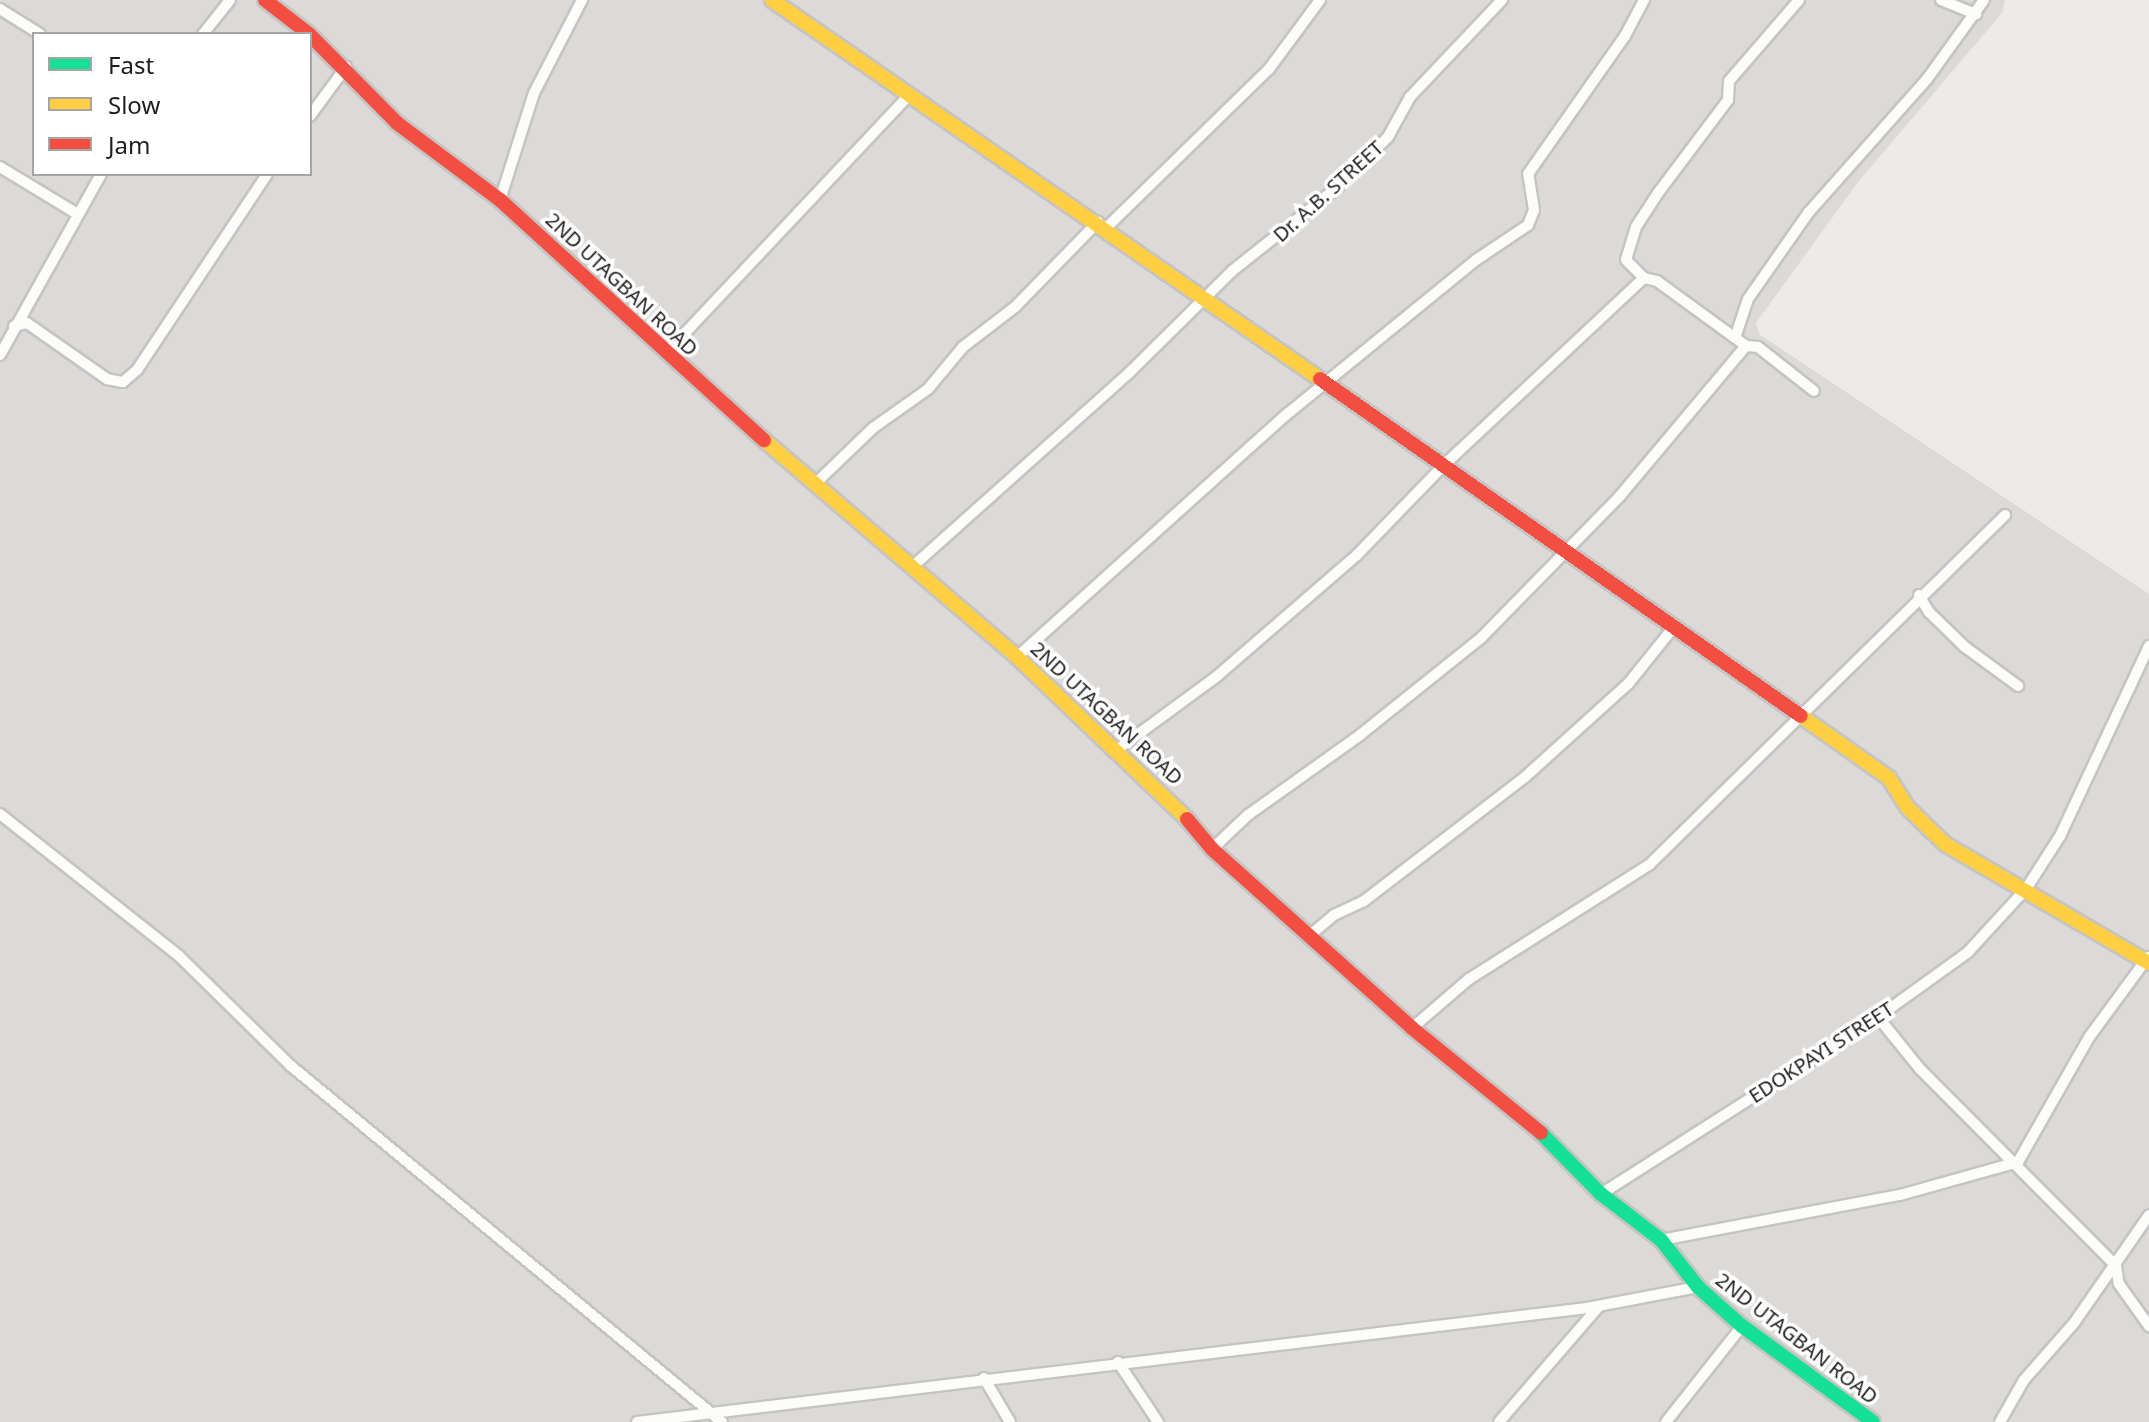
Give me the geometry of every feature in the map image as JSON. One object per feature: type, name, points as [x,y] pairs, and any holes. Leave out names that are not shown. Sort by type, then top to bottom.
[{"type":"street","points":[[205,32],[230,0]]},
{"type":"street","name":"2ND UTAGBAN ROAD","points":[[265,0],[306,32]]},
{"type":"street","points":[[500,200],[534,93],[582,0]]},
{"type":"street","points":[[772,0],[1102,225],[1799,719],[1889,778],[1907,807],[1945,844],[2148,960],[2090,1036],[2018,1162],[1900,1195],[1661,1240]]},
{"type":"street","points":[[817,482],[873,428],[928,389],[963,347],[1015,307],[1269,69],[1320,0]]},
{"type":"street","name":"Dr. A.B. STREET","points":[[912,567],[1206,300],[1232,271],[1370,156],[1388,137],[1410,97],[1502,0]]},
{"type":"street","points":[[1017,657],[1326,383],[1476,260],[1528,225],[1534,210],[1528,174],[1625,36],[1644,0]]},
{"type":"street","points":[[1799,0],[1729,81],[1728,100],[1636,227],[1626,260],[1644,278],[1657,281],[1746,346],[1758,347],[1814,391]]},
{"type":"street","points":[[1941,0],[1976,14]]},
{"type":"street","points":[[1735,338],[1748,299],[1809,212],[1927,79],[1984,0]]},
{"type":"street","points":[[0,9],[37,32]]},
{"type":"street","name":"2ND UTAGBAN ROAD","points":[[312,37],[346,67],[397,123],[500,200],[669,350],[694,381],[817,482],[1017,657],[1118,749],[1212,849],[1412,1028],[1519,1110],[1601,1194],[1661,1240],[1698,1287],[1742,1326],[1866,1420]]},
{"type":"street","points":[[312,113],[346,67]]},
{"type":"street","points":[[669,350],[910,94]]},
{"type":"street","points":[[0,167],[76,213]]},
{"type":"street","points":[[0,355],[76,213],[100,176]]},
{"type":"street","points":[[14,326],[27,323],[107,379],[123,382],[137,370],[266,176]]},
{"type":"street","points":[[1118,749],[1216,677],[1357,555],[1444,465],[1644,278]]},
{"type":"street","points":[[1212,849],[1248,815],[1449,664],[1568,553],[1746,346]]},
{"type":"street","points":[[1412,1028],[1469,979],[1650,864],[1799,719],[1811,700],[2005,515]]},
{"type":"street","points":[[1919,595],[1929,612],[1965,647],[2018,686]]},
{"type":"street","points":[[1309,936],[1334,915],[1364,901],[1525,777],[1628,684],[1673,628]]},
{"type":"street","name":"EDOKPAYI STREET","points":[[1601,1194],[1878,1017],[1968,952],[2026,889],[2060,836],[2149,646]]},
{"type":"street","points":[[0,814],[179,956],[291,1066],[722,1422]]},
{"type":"street","points":[[1878,1017],[1920,1069],[2018,1162],[2116,1266],[2119,1284],[2149,1326]]},
{"type":"street","points":[[2000,1422],[2024,1380],[2116,1266],[2149,1215]]},
{"type":"street","points":[[637,1422],[710,1410],[1599,1306],[1698,1287]]},
{"type":"street","points":[[1499,1422],[1599,1306]]},
{"type":"street","points":[[1666,1422],[1742,1326]]},
{"type":"street","points":[[1118,1362],[1158,1422]]},
{"type":"street","points":[[984,1378],[1010,1422]]},
{"type":"shaded area","points":[[0,0],[2005,0],[2002,13],[1858,182],[1756,323],[1759,334],[2149,594],[2149,1422],[0,1422]]},
{"type":"traffic: fast","points":[[1541,1133],[1601,1194],[1661,1240],[1698,1287],[1742,1326],[1873,1422]]},
{"type":"traffic: slow","points":[[772,0],[1320,379]]},
{"type":"traffic: slow","points":[[764,440],[1017,657],[1187,819]]},
{"type":"traffic: slow","points":[[1801,716],[1889,778],[1907,807],[1945,844],[2149,963]]},
{"type":"traffic: jam","points":[[265,0],[306,32]]},
{"type":"traffic: jam","points":[[312,37],[397,123],[500,200],[764,440]]},
{"type":"traffic: jam","points":[[1320,379],[1801,716]]},
{"type":"traffic: jam","points":[[1187,819],[1212,849],[1412,1028],[1541,1133]]}]
